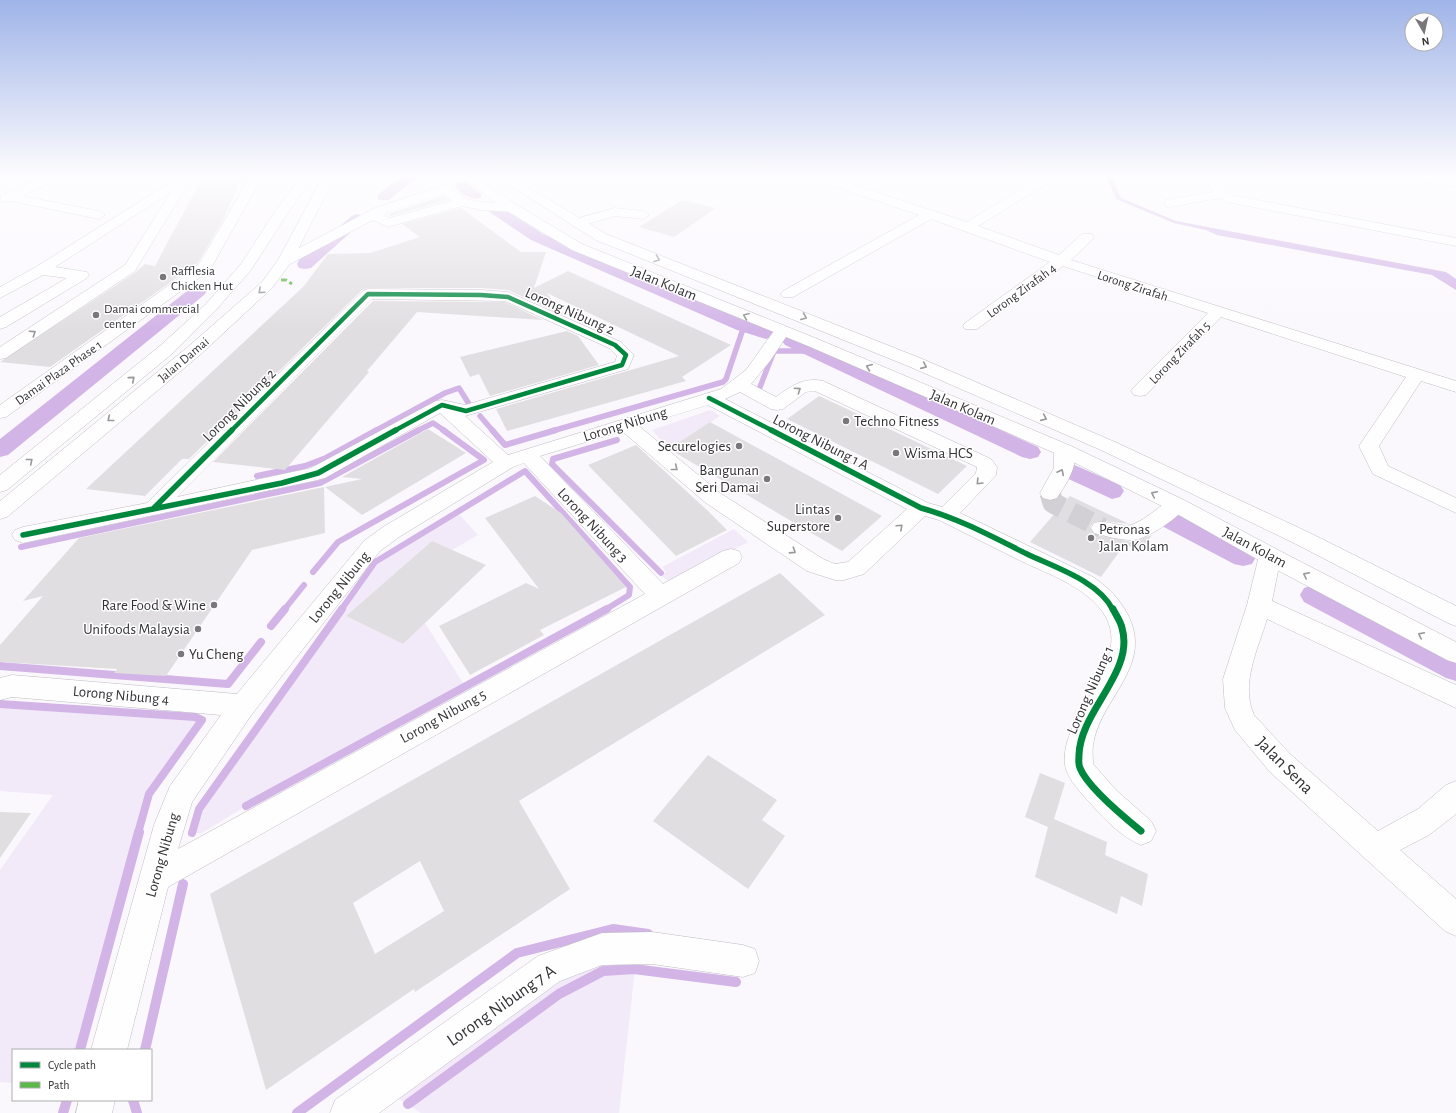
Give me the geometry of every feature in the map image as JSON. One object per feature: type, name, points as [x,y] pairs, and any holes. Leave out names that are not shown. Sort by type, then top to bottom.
[{"type":"street","points":[[0,293],[41,270],[108,227]]},
{"type":"street","points":[[0,354],[130,268],[155,227]]},
{"type":"street","name":"Damai Plaza Phase 1","points":[[0,413],[205,267],[228,227]]},
{"type":"street","name":"Jalan Damai","points":[[0,485],[161,354],[211,307],[246,267],[272,227]]},
{"type":"street","name":"Jalan Damai","points":[[0,512],[222,326],[267,285],[285,261],[302,227]]},
{"type":"street","points":[[285,261],[349,227]]},
{"type":"street","name":"Jalan Kolam","points":[[544,227],[577,247],[782,331],[1064,450],[1177,505],[1270,556],[1456,653]]},
{"type":"street","name":"Jalan Kolam","points":[[584,227],[601,237],[914,362],[1108,446],[1240,509],[1456,616]]},
{"type":"street","points":[[788,294],[906,227]]},
{"type":"street","name":"Lorong Zirafah","points":[[968,227],[1062,261],[1456,387]]},
{"type":"street","points":[[1378,227],[1456,242]]},
{"type":"street","name":"Lorong Zirafah 4","points":[[971,326],[1062,261],[1087,237]]},
{"type":"street","points":[[0,324],[82,275],[41,270]]},
{"type":"street","name":"Lorong Nibung 2","points":[[23,535],[153,509],[318,473],[452,408],[609,369],[622,365],[626,355],[615,345],[508,297],[481,295],[368,294],[153,509]]},
{"type":"street","points":[[764,301],[778,313],[782,331]]},
{"type":"street","name":"Lorong Zirafah 5","points":[[1140,391],[1218,312]]},
{"type":"street","name":"Lorong Nibung","points":[[109,1049],[169,826],[180,795],[243,706],[372,546],[391,532],[516,459],[726,393],[740,385],[759,367],[782,331]]},
{"type":"street","points":[[1416,375],[1369,446],[1371,453],[1380,470],[1456,506]]},
{"type":"street","points":[[740,385],[777,405]]},
{"type":"street","points":[[752,421],[801,387],[816,385],[984,463],[987,467],[986,475],[946,515]]},
{"type":"street","name":"Lorong Nibung 1 A","points":[[709,398],[921,508],[946,515]]},
{"type":"street","points":[[452,408],[516,459]]},
{"type":"street","points":[[625,424],[713,498],[815,565],[833,572],[845,573],[856,568],[921,508]]},
{"type":"street","points":[[1050,493],[1064,468],[1064,450]]},
{"type":"street","name":"Lorong Nibung 3","points":[[516,459],[660,596]]},
{"type":"street","points":[[1102,528],[1132,533],[1151,524],[1177,505]]},
{"type":"street","points":[[1240,509],[1256,525],[1270,556]]},
{"type":"street","name":"Lorong Nibung 1","points":[[946,515],[1092,587],[1112,607],[1123,628],[1125,646],[1119,664],[1082,736],[1079,749],[1079,767],[1101,797],[1120,815],[1141,831]]},
{"type":"street","name":"Jalan Sena","points":[[1270,556],[1259,605],[1236,679],[1238,708],[1244,722],[1280,763],[1456,920]]},
{"type":"street","name":"Lorong Nibung 5","points":[[156,877],[731,557]]},
{"type":"street","points":[[1259,605],[1456,697]]},
{"type":"street","name":"Lorong Nibung 4","points":[[0,689],[12,686],[243,706]]},
{"type":"street","points":[[1375,847],[1418,826],[1442,810],[1456,794]]},
{"type":"street","name":"Lorong Nibung 7 A","points":[[348,1113],[550,968],[602,949],[652,948],[743,961]]},
{"type":"street","points":[[94,1113],[97,1101]]},
{"type":"shaded area","points":[[1192,227],[1207,227],[1446,272],[1456,279],[1456,290],[1432,275],[1217,235],[1206,230]]},
{"type":"shaded area","points":[[710,410],[720,416],[669,449],[652,430]]},
{"type":"shaded area","points":[[457,512],[478,535],[452,550],[432,541],[346,616],[403,644],[425,623],[465,686],[246,806],[202,833],[192,833],[199,809],[375,562]]},
{"type":"shaded area","points":[[734,529],[748,542],[674,582],[668,581],[661,575],[666,572],[662,567]]},
{"type":"shaded area","points":[[0,704],[195,717],[202,720],[149,794],[80,1049],[12,1049],[12,1083],[0,1082],[0,870],[53,795],[0,791]]},
{"type":"shaded area","points":[[602,960],[636,960],[619,1113],[421,1113],[394,1096],[553,978]]},
{"type":"building","name":"Damai commercial center","points":[[176,227],[219,227],[198,263],[50,367],[0,362],[136,272],[145,264],[155,266]]},
{"type":"building","points":[[406,227],[487,227],[521,252],[546,252],[534,288],[568,271],[731,345],[682,377],[686,381],[507,431],[496,409],[679,356],[547,293],[563,315],[508,290],[481,288],[367,288],[362,290],[189,459],[182,459],[145,496],[86,489],[303,287],[328,254],[370,253],[420,237]]},
{"type":"building","points":[[639,227],[689,227],[674,237]]},
{"type":"building","points":[[373,301],[505,302],[543,320],[417,312],[367,371],[369,372],[285,470],[213,462]]},
{"type":"building","points":[[567,331],[578,336],[599,365],[490,396],[479,374],[470,377],[460,357]]},
{"type":"building","name":"Wisma HCS","points":[[819,396],[967,466],[938,494],[787,419]]},
{"type":"building","name":"Bangunan Seri Damai","points":[[710,422],[882,516],[842,551],[669,449]]},
{"type":"building","points":[[428,429],[466,453],[362,515],[325,487],[362,479],[342,477]]},
{"type":"building","points":[[636,445],[727,530],[676,556],[588,465]]},
{"type":"building","points":[[324,487],[325,533],[252,550],[166,676],[114,673],[117,669],[0,662],[0,645],[43,596],[23,601],[79,538]]},
{"type":"building","points":[[535,496],[561,513],[626,587],[540,630],[544,635],[470,675],[439,626],[526,583],[539,589],[485,518]]},
{"type":"building","name":"Petronas Jalan Kolam","points":[[1070,496],[1129,524],[1104,521],[1094,522],[1090,527],[1094,534],[1131,542],[1152,535],[1140,551],[1125,544],[1101,577],[1030,542]]},
{"type":"building","points":[[432,541],[486,565],[403,644],[346,616]]},
{"type":"building","points":[[780,573],[825,615],[519,801],[570,889],[415,992],[414,989],[266,1090],[210,894]],"holes":[[[420,861],[444,911],[375,954],[353,903]]]},
{"type":"building","points":[[708,755],[777,800],[762,820],[785,836],[748,889],[653,821]]},
{"type":"building","points":[[1040,773],[1065,783],[1054,819],[1107,842],[1105,855],[1148,874],[1142,906],[1121,896],[1117,914],[1035,877],[1048,827],[1025,817]]},
{"type":"building","points":[[0,812],[31,813],[0,858]]},
{"type":"waterway","points":[[305,264],[348,227]]},
{"type":"waterway","points":[[522,227],[537,237],[639,282],[744,326],[766,333]]},
{"type":"waterway","points":[[0,450],[198,291]]},
{"type":"waterway","points":[[552,431],[723,382],[726,379],[744,326]]},
{"type":"waterway","points":[[792,341],[1030,452]]},
{"type":"waterway","points":[[760,387],[774,351],[813,351]]},
{"type":"waterway","points":[[375,431],[445,393],[459,388],[469,404]]},
{"type":"waterway","points":[[480,416],[493,431]]},
{"type":"waterway","points":[[419,430],[433,423],[445,431]]},
{"type":"waterway","points":[[257,476],[305,466],[326,458],[377,430]]},
{"type":"waterway","points":[[21,547],[320,483],[419,430]]},
{"type":"waterway","points":[[313,572],[338,542],[484,460],[443,430]]},
{"type":"waterway","points":[[492,430],[505,445],[556,430]]},
{"type":"waterway","points":[[617,440],[553,459],[552,464],[661,573]]},
{"type":"waterway","points":[[341,610],[375,562],[525,471],[630,587],[629,595],[605,610]]},
{"type":"waterway","points":[[1070,471],[1112,491]]},
{"type":"waterway","points":[[1171,520],[1243,557]]},
{"type":"waterway","points":[[284,610],[304,585]]},
{"type":"waterway","points":[[1314,595],[1456,669]]},
{"type":"waterway","points":[[271,626],[285,609]]},
{"type":"waterway","points":[[192,833],[199,809],[342,609]]},
{"type":"waterway","points":[[246,806],[607,609]]},
{"type":"waterway","points":[[0,666],[228,684],[261,642]]},
{"type":"waterway","points":[[0,704],[195,717],[202,720],[149,794],[138,833]]},
{"type":"waterway","points":[[80,1049],[139,832]]},
{"type":"waterway","points":[[145,1049],[183,884]]},
{"type":"waterway","points":[[297,1113],[517,953],[613,929],[648,934]]},
{"type":"waterway","points":[[408,1104],[559,994],[603,971],[634,969],[736,982]]},
{"type":"waterway","points":[[63,1113],[67,1101]]},
{"type":"waterway","points":[[133,1101],[137,1113]]},
{"type":"tunnel","points":[[1050,493],[1053,503],[1102,528]]},
{"type":"marked path","points":[[281,280],[286,280],[292,284]]},
{"type":"cycle path","points":[[23,535],[146,510],[171,505],[232,492],[294,480],[318,473],[442,405],[466,411],[622,365],[626,355],[615,345],[508,297],[481,295],[368,294],[153,509]]},
{"type":"cycle path","points":[[709,398],[921,508],[946,515],[1064,571],[1085,583],[1104,598],[1112,607],[1123,628],[1124,648],[1118,668],[1086,725],[1079,745],[1079,766],[1093,786],[1106,800],[1141,831]]},
{"type":"place","name":"Rafflesia Chicken Hut","points":[[163,277]]},
{"type":"place","name":"Damai commercial center","points":[[96,315]]},
{"type":"place","name":"Techno Fitness","points":[[846,421]]},
{"type":"place","name":"Securelogies","points":[[739,446]]},
{"type":"place","name":"Wisma HCS","points":[[896,453]]},
{"type":"place","name":"Bangunan Seri Damai","points":[[767,479]]},
{"type":"place","name":"Lintas Superstore","points":[[838,518]]},
{"type":"place","name":"Petronas Jalan Kolam","points":[[1091,538]]},
{"type":"place","name":"Rare Food & Wine","points":[[214,605]]},
{"type":"place","name":"Unifoods Malaysia","points":[[198,629]]},
{"type":"place","name":"Yu Cheng","points":[[181,654]]}]
